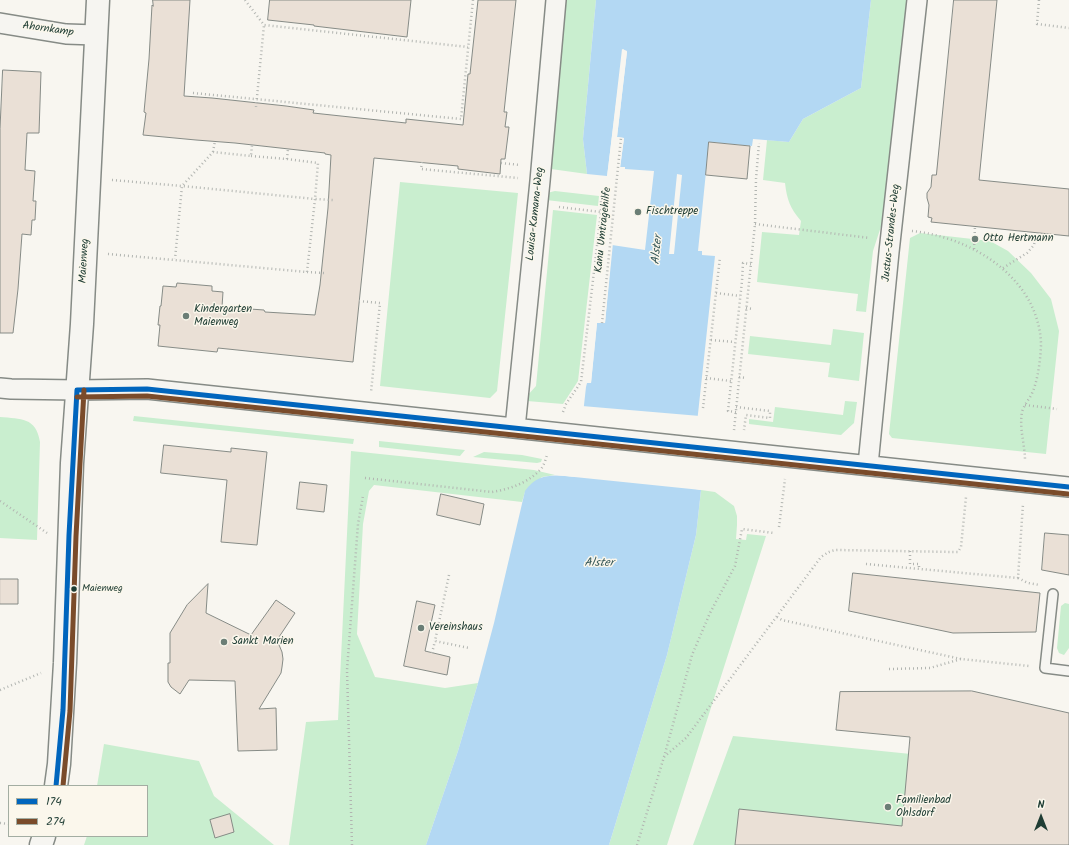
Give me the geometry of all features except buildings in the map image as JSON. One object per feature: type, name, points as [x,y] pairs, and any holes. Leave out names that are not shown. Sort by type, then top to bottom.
[{"type":"street","name":"Maienweg","points":[[56,785],[59,764],[65,663],[72,463],[82,324],[98,0]]},
{"type":"street","name":"Louisa-Kamana-Weg","points":[[515,428],[540,180],[556,0]]},
{"type":"street","name":"Justus-Strandes-Weg","points":[[868,465],[891,235],[917,0]]},
{"type":"street","name":"Ahornkamp","points":[[0,23],[66,34],[96,35]]},
{"type":"street","points":[[0,388],[77,390],[147,389],[1069,487]]},
{"type":"lane","points":[[1053,594],[1045,668],[1069,671]]},
{"type":"path","points":[[245,0],[264,25],[256,107]]},
{"type":"path","points":[[193,93],[461,119],[466,81],[468,47],[472,27],[472,0]]},
{"type":"path","points":[[1039,0],[1037,24],[1069,28]]},
{"type":"path","points":[[264,25],[468,47]]},
{"type":"path","name":"Kanu Umtragehilfe","points":[[602,323],[621,138]]},
{"type":"path","points":[[175,259],[182,186],[213,152],[215,141]]},
{"type":"path","points":[[735,418],[755,224],[756,179],[759,143]]},
{"type":"path","points":[[251,156],[252,145]]},
{"type":"path","points":[[287,159],[288,149]]},
{"type":"path","points":[[213,152],[318,163],[307,272]]},
{"type":"path","points":[[422,162],[421,168],[540,180]]},
{"type":"path","points":[[89,178],[333,200]]},
{"type":"path","points":[[365,478],[492,492],[508,489],[527,480],[542,468],[560,432],[566,404],[581,382],[601,199]]},
{"type":"path","points":[[537,205],[600,212]]},
{"type":"path","points":[[755,224],[891,235],[926,232],[944,237],[974,249],[1003,268],[1019,286],[1029,300],[1037,322],[1041,343],[1039,366],[1034,389],[1025,405],[1021,424],[1025,457],[1022,530],[1018,578]]},
{"type":"path","points":[[974,249],[975,226]]},
{"type":"path","points":[[1003,268],[1027,254],[1034,245],[1036,233]]},
{"type":"path","points":[[85,252],[325,273]]},
{"type":"path","points":[[703,408],[720,258]]},
{"type":"path","points":[[736,412],[728,411],[731,381],[744,263],[751,264]]},
{"type":"path","points":[[716,293],[740,296]]},
{"type":"path","points":[[359,301],[380,303],[369,412]]},
{"type":"path","points":[[746,308],[753,309]]},
{"type":"path","points":[[710,340],[735,342]]},
{"type":"path","points":[[739,377],[746,378]]},
{"type":"path","points":[[706,378],[731,381]]},
{"type":"path","points":[[1025,405],[1057,409]]},
{"type":"path","points":[[736,407],[770,411],[770,418],[746,415],[741,452]]},
{"type":"path","points":[[779,527],[788,457]]},
{"type":"path","points":[[664,757],[686,738],[827,552],[838,550],[958,552],[960,549],[968,476]]},
{"type":"path","points":[[352,845],[347,670],[358,524],[363,496]]},
{"type":"path","points":[[0,501],[68,548]]},
{"type":"path","points":[[637,845],[664,757],[692,655],[710,613],[735,566],[742,529],[774,533]]},
{"type":"path","points":[[910,551],[910,564],[919,564],[919,568]]},
{"type":"path","points":[[866,564],[1018,578],[1028,583],[1044,586]]},
{"type":"path","points":[[432,653],[449,575]]},
{"type":"path","points":[[777,617],[782,620],[961,659],[1045,668]]},
{"type":"path","points":[[435,641],[468,648]]},
{"type":"path","points":[[888,669],[930,668],[961,659]]},
{"type":"path","points":[[0,690],[65,663]]},
{"type":"green space","points":[[565,0],[596,0],[583,139],[587,174],[551,169]]},
{"type":"green space","points":[[871,0],[908,0],[886,211],[873,251],[866,312],[856,311],[858,294],[757,282],[762,232],[799,235],[801,221],[790,204],[785,183],[763,180],[767,140],[789,142],[803,119],[861,88]]},
{"type":"green space","points":[[400,182],[518,193],[497,391],[490,398],[380,386]]},
{"type":"green space","points":[[555,191],[599,196],[598,206],[546,200],[547,193]]},
{"type":"green space","points":[[553,210],[597,215],[578,381],[563,404],[527,401],[527,396],[536,386]]},
{"type":"green space","points":[[920,233],[990,241],[1008,251],[1031,273],[1051,299],[1059,331],[1046,454],[892,438],[889,434],[910,238]]},
{"type":"green space","points":[[833,329],[864,333],[859,381],[828,377],[830,363],[748,354],[750,336],[831,345]]},
{"type":"green space","points":[[845,401],[857,402],[854,423],[841,435],[749,424],[749,419],[773,422],[775,407],[843,415]]},
{"type":"green space","points":[[134,416],[354,439],[353,444],[133,421]]},
{"type":"green space","points":[[0,417],[15,418],[26,421],[35,428],[38,434],[40,442],[37,540],[0,538]]},
{"type":"green space","points":[[379,441],[465,450],[460,456],[379,447]]},
{"type":"green space","points":[[351,451],[534,470],[555,475],[542,477],[525,492],[522,502],[374,485],[369,491],[363,524],[357,634],[375,677],[445,688],[478,683],[458,751],[426,845],[289,845],[306,722],[338,720]]},
{"type":"green space","points":[[484,452],[522,455],[542,459],[541,462],[537,463],[473,457]]},
{"type":"green space","points":[[701,490],[715,492],[734,506],[737,516],[736,539],[746,540],[747,534],[766,536],[667,845],[609,845],[667,655],[696,535]]},
{"type":"green space","points":[[1065,603],[1069,604],[1069,648],[1064,655],[1059,653],[1057,648],[1061,606]]},
{"type":"green space","name":"Familienbad Ohlsdorf","points":[[733,736],[1069,770],[1069,845],[693,845]]},
{"type":"green space","points":[[104,744],[199,761],[214,796],[274,845],[84,845],[87,837],[148,837],[148,785],[97,785]]},
{"type":"water","name":"Alster","points":[[596,0],[871,0],[861,88],[803,119],[789,142],[753,139],[752,146],[709,142],[698,251],[702,251],[702,255],[715,256],[690,488],[701,490],[696,535],[667,655],[609,845],[426,845],[458,751],[478,683],[494,623],[525,491],[536,481],[548,476],[576,477],[586,387],[587,383],[591,383],[597,323],[605,323],[612,245],[645,250],[654,171],[625,169],[625,167],[620,167],[624,138],[617,137],[627,52],[623,49],[607,176],[587,174],[583,139]],"holes":[[[677,174],[682,175],[674,254],[669,254]]]},
{"type":"pier","points":[[622,49],[627,51],[617,137],[624,138],[620,169],[618,167],[621,140],[616,139],[615,137],[624,52],[609,176],[607,178]]},
{"type":"pier","points":[[611,243],[613,243],[605,323],[597,323],[591,383],[587,383],[587,381],[590,381],[596,322],[603,321]]},
{"type":"pier","points":[[582,406],[700,416],[692,487],[701,488],[701,490],[555,475],[556,473],[575,475]]},
{"type":"transit line","name":"174","points":[[77,390],[147,389],[1069,487]]},
{"type":"transit line","name":"174","points":[[56,785],[63,710],[69,535],[77,390]]},
{"type":"transit line","name":"274","points":[[63,785],[70,711],[76,536],[84,390]]},
{"type":"transit line","name":"274","points":[[77,397],[147,396],[1068,494]]},
{"type":"place","name":"Fischtreppe","points":[[638,212]]},
{"type":"place","name":"Otto Hertmann","points":[[975,239]]},
{"type":"place","name":"Kindergarten Maienweg","points":[[186,316]]},
{"type":"place","name":"Maienweg","points":[[74,589]]},
{"type":"place","name":"Vereinshaus","points":[[421,628]]},
{"type":"place","name":"Sankt Marien","points":[[224,642]]},
{"type":"place","name":"Familienbad Ohlsdorf","points":[[888,807]]}]
